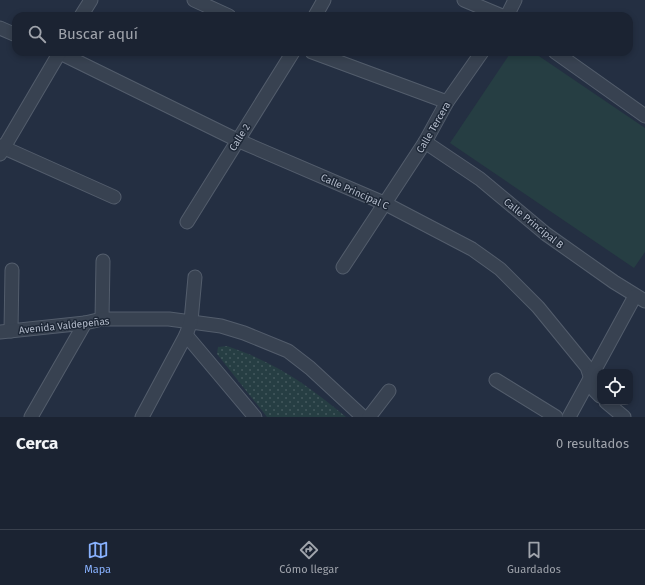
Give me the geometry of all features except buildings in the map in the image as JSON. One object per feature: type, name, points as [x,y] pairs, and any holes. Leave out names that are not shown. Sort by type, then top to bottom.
[{"type":"street","points":[[84,12],[91,0]]},
{"type":"street","points":[[194,0],[220,12]]},
{"type":"street","points":[[317,12],[324,0]]},
{"type":"street","points":[[464,0],[492,12]]},
{"type":"street","points":[[509,12],[515,0]]},
{"type":"street","points":[[0,28],[12,33]]},
{"type":"street","points":[[57,56],[1,149],[114,197]]},
{"type":"street","name":"Calle Principal C","points":[[67,56],[237,140],[386,204],[472,249],[500,269],[538,307],[587,367],[597,393]]},
{"type":"street","name":"Calle 2","points":[[187,222],[290,56]]},
{"type":"street","points":[[323,56],[447,102]]},
{"type":"street","name":"Calle Tercera","points":[[343,267],[386,204],[425,142],[447,102],[479,56]]},
{"type":"street","points":[[561,56],[645,116]]},
{"type":"street","name":"Calle Principal B","points":[[425,142],[480,179],[546,234],[640,299]]},
{"type":"street","points":[[102,319],[103,261]]},
{"type":"street","points":[[6,331],[12,270]]},
{"type":"street","points":[[142,417],[192,321],[195,277]]},
{"type":"street","points":[[569,417],[591,376],[640,299]]},
{"type":"street","name":"Avenida Valdepeñas","points":[[6,331],[85,323],[102,319],[169,319],[221,326],[244,333],[288,351],[310,368],[363,417]]},
{"type":"street","points":[[31,417],[85,323]]},
{"type":"street","points":[[186,335],[255,417]]},
{"type":"street","points":[[496,380],[556,417]]},
{"type":"street","points":[[368,417],[389,391]]},
{"type":"street","points":[[610,405],[624,417]]},
{"type":"green space","points":[[508,56],[539,56],[645,128],[645,252],[634,268],[450,143]]},
{"type":"green space","points":[[227,346],[276,367],[318,395],[346,417],[267,417],[217,354],[218,347]]}]
